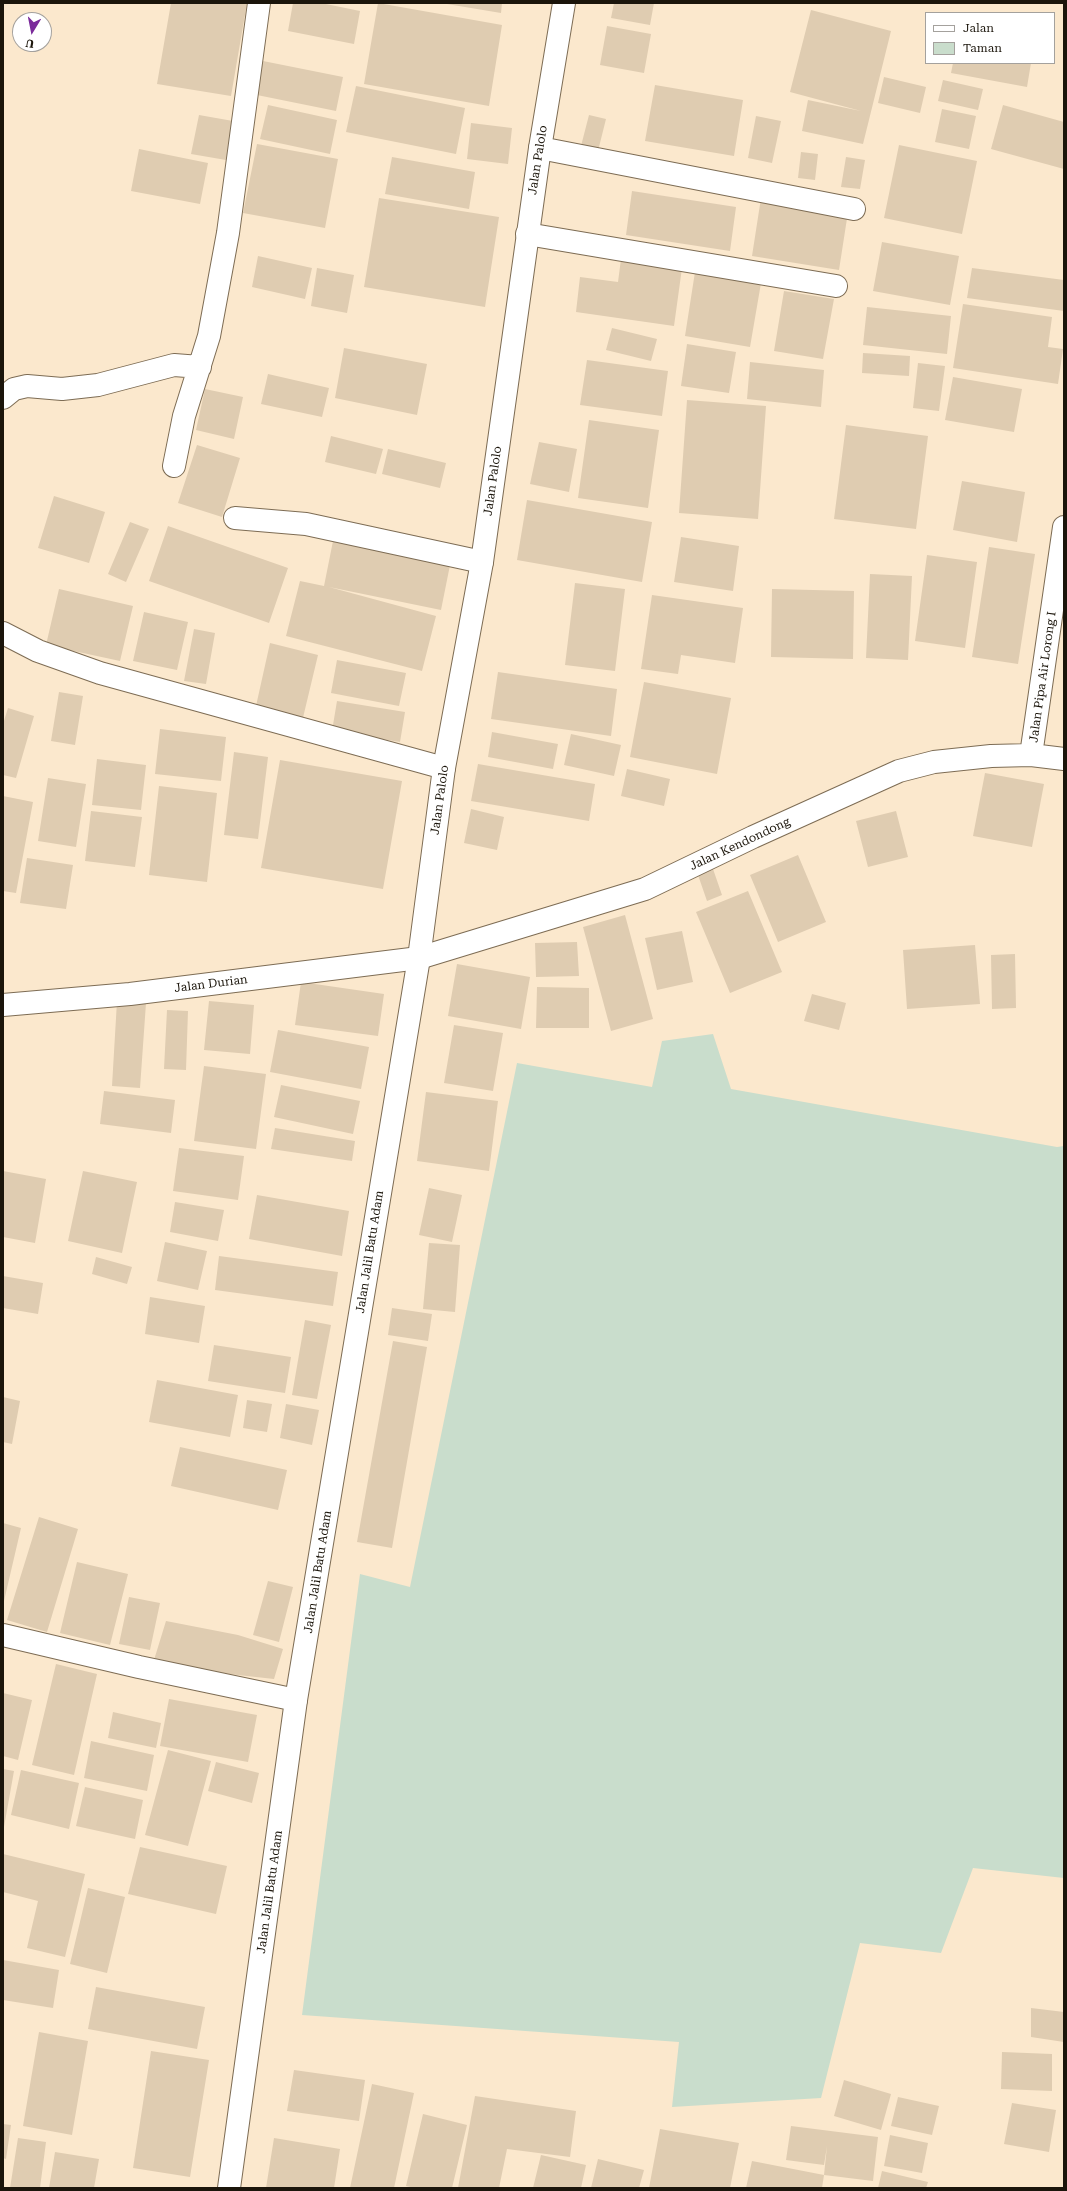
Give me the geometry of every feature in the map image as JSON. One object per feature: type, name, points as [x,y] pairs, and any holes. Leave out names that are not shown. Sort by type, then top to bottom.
[{"type":"street","points":[[174,466],[184,416],[209,336],[228,233],[259,3]]},
{"type":"street","name":"Jalan Palolo","points":[[419,958],[444,768],[482,562],[527,234],[564,3]]},
{"type":"street","points":[[540,148],[854,209]]},
{"type":"street","points":[[527,234],[836,286]]},
{"type":"street","points":[[3,398],[14,389],[27,386],[62,389],[98,385],[174,365],[200,367]]},
{"type":"street","points":[[235,518],[306,524],[482,562]]},
{"type":"street","name":"Jalan Pipa Air Lorong I","points":[[1031,755],[1064,527]]},
{"type":"street","points":[[3,633],[38,652],[100,673],[444,768]]},
{"type":"street","name":"Jalan Kendondong","points":[[419,958],[645,889],[899,771],[934,762],[991,756],[1031,755],[1064,759]]},
{"type":"street","name":"Jalan Durian","points":[[3,1005],[130,994],[419,958]]},
{"type":"street","name":"Jalan Jalil Batu Adam","points":[[229,2188],[296,1700],[419,958]]},
{"type":"street","points":[[3,1635],[139,1667],[296,1700]]},
{"type":"green space","points":[[713,1034],[731,1089],[1057,1147],[1064,1146],[1064,1878],[973,1868],[941,1953],[860,1943],[821,2098],[672,2107],[679,2042],[302,2015],[360,1574],[410,1587],[517,1063],[652,1087],[662,1041]]},
{"type":"building","points":[[171,3],[247,3],[231,96],[157,84]]},
{"type":"building","points":[[293,3],[321,3],[360,11],[354,44],[288,31]]},
{"type":"building","points":[[378,3],[502,25],[489,106],[364,84]]},
{"type":"building","points":[[441,3],[502,3],[501,13]]},
{"type":"building","points":[[614,3],[654,3],[650,25],[611,18]]},
{"type":"building","points":[[811,10],[891,31],[863,144],[802,131],[808,100],[861,111],[790,92]]},
{"type":"building","points":[[607,26],[651,34],[644,73],[600,65]]},
{"type":"building","points":[[263,61],[343,77],[336,111],[257,95]]},
{"type":"building","points":[[953,64],[1031,64],[1027,87],[951,73]]},
{"type":"building","points":[[884,77],[926,87],[920,113],[878,103]]},
{"type":"building","points":[[943,80],[983,89],[978,110],[938,101]]},
{"type":"building","points":[[655,85],[743,100],[734,156],[645,141]]},
{"type":"building","points":[[356,86],[465,108],[456,154],[346,132]]},
{"type":"building","points":[[268,105],[337,120],[330,154],[260,139]]},
{"type":"building","points":[[1003,105],[1064,122],[1064,169],[991,149]]},
{"type":"building","points":[[942,109],[976,116],[969,149],[935,142]]},
{"type":"building","points":[[199,115],[233,121],[226,160],[191,154]]},
{"type":"building","points":[[589,115],[606,119],[598,151],[581,146]]},
{"type":"building","points":[[756,116],[781,121],[772,163],[748,158]]},
{"type":"building","points":[[471,123],[512,128],[508,164],[467,159]]},
{"type":"building","points":[[257,144],[338,159],[325,228],[243,213]]},
{"type":"building","points":[[899,145],[977,161],[962,234],[884,218]]},
{"type":"building","points":[[139,149],[208,163],[200,204],[131,191]]},
{"type":"building","points":[[801,152],[818,154],[815,180],[798,178]]},
{"type":"building","points":[[392,157],[475,172],[469,209],[385,194]]},
{"type":"building","points":[[846,157],[865,160],[860,189],[841,187]]},
{"type":"building","points":[[632,191],[736,207],[730,251],[626,235]]},
{"type":"building","points":[[379,198],[499,217],[485,307],[364,287]]},
{"type":"building","points":[[761,198],[848,212],[839,270],[752,256]]},
{"type":"building","points":[[882,242],[959,256],[950,305],[873,291]]},
{"type":"building","points":[[258,256],[312,268],[305,299],[252,287]]},
{"type":"building","points":[[621,259],[682,268],[674,326],[576,312],[580,277],[618,282]]},
{"type":"building","points":[[317,268],[354,275],[347,313],[311,306]]},
{"type":"building","points":[[972,268],[1064,280],[1064,311],[967,298]]},
{"type":"building","points":[[695,272],[761,283],[750,347],[685,336]]},
{"type":"building","points":[[784,291],[834,299],[823,359],[774,351]]},
{"type":"building","points":[[963,304],[1052,317],[1048,347],[1063,349],[1058,384],[953,368]]},
{"type":"building","points":[[867,307],[951,316],[947,354],[863,345]]},
{"type":"building","points":[[612,328],[657,339],[651,361],[606,350]]},
{"type":"building","points":[[687,344],[736,352],[729,393],[681,386]]},
{"type":"building","points":[[344,348],[427,364],[417,415],[335,398]]},
{"type":"building","points":[[863,353],[910,356],[909,376],[862,373]]},
{"type":"building","points":[[587,360],[668,371],[662,416],[580,405]]},
{"type":"building","points":[[750,362],[824,370],[821,407],[747,399]]},
{"type":"building","points":[[918,363],[945,366],[939,411],[913,408]]},
{"type":"building","points":[[268,374],[329,388],[322,417],[261,404]]},
{"type":"building","points":[[953,377],[1022,389],[1014,432],[945,420]]},
{"type":"building","points":[[205,389],[243,397],[234,439],[196,430]]},
{"type":"building","points":[[687,400],[766,406],[758,519],[679,513]]},
{"type":"building","points":[[589,420],[659,430],[648,508],[578,498]]},
{"type":"building","points":[[846,425],[928,436],[916,529],[834,519]]},
{"type":"building","points":[[331,436],[383,449],[376,474],[325,462]]},
{"type":"building","points":[[539,442],[577,449],[569,492],[530,484]]},
{"type":"building","points":[[197,445],[240,458],[222,517],[178,503]]},
{"type":"building","points":[[388,449],[446,463],[440,488],[382,474]]},
{"type":"building","points":[[962,481],[1025,492],[1017,542],[953,530]]},
{"type":"building","points":[[54,496],[105,512],[89,563],[38,548]]},
{"type":"building","points":[[527,500],[652,522],[642,582],[517,560]]},
{"type":"building","points":[[130,522],[149,529],[126,582],[108,574]]},
{"type":"building","points":[[168,526],[288,568],[269,623],[149,581]]},
{"type":"building","points":[[334,536],[451,560],[441,610],[329,587],[436,616],[422,671],[286,636],[300,581],[324,586]]},
{"type":"building","points":[[681,537],[739,546],[733,591],[674,582]]},
{"type":"building","points":[[989,547],[1035,554],[1018,664],[972,657]]},
{"type":"building","points":[[927,555],[977,562],[965,648],[915,641]]},
{"type":"building","points":[[870,574],[912,576],[908,660],[866,658]]},
{"type":"building","points":[[575,583],[625,589],[615,671],[565,665]]},
{"type":"building","points":[[59,589],[133,606],[120,661],[46,645]]},
{"type":"building","points":[[772,589],[854,591],[853,659],[771,657]]},
{"type":"building","points":[[652,595],[743,608],[735,663],[681,655],[678,674],[641,669]]},
{"type":"building","points":[[144,612],[188,622],[177,670],[133,661]]},
{"type":"building","points":[[194,629],[215,633],[206,684],[184,681]]},
{"type":"building","points":[[270,643],[318,655],[301,726],[254,715]]},
{"type":"building","points":[[337,660],[406,673],[399,706],[331,693]]},
{"type":"building","points":[[498,672],[617,689],[611,736],[491,719]]},
{"type":"building","points":[[644,682],[731,698],[717,774],[630,757]]},
{"type":"building","points":[[59,692],[83,696],[75,745],[51,741]]},
{"type":"building","points":[[337,701],[405,712],[400,742],[332,731]]},
{"type":"building","points":[[8,708],[34,716],[16,778],[3,775],[3,724]]},
{"type":"building","points":[[160,729],[226,737],[221,781],[155,774]]},
{"type":"building","points":[[492,732],[558,744],[553,769],[488,757]]},
{"type":"building","points":[[571,734],[621,745],[614,776],[564,765]]},
{"type":"building","points":[[234,752],[268,757],[258,839],[224,835]]},
{"type":"building","points":[[97,759],[146,765],[141,810],[92,805]]},
{"type":"building","points":[[280,760],[402,781],[383,889],[261,868]]},
{"type":"building","points":[[478,764],[595,784],[589,821],[471,801]]},
{"type":"building","points":[[627,769],[670,779],[664,806],[621,796]]},
{"type":"building","points":[[985,773],[1044,784],[1032,847],[973,836]]},
{"type":"building","points":[[48,778],[86,784],[76,847],[38,841]]},
{"type":"building","points":[[159,786],[217,793],[207,882],[149,875]]},
{"type":"building","points":[[3,796],[33,802],[16,893],[3,891]]},
{"type":"building","points":[[471,809],[504,817],[497,850],[464,843]]},
{"type":"building","points":[[91,811],[142,817],[135,867],[85,861]]},
{"type":"building","points":[[896,811],[908,857],[868,867],[856,821]]},
{"type":"building","points":[[798,855],[826,922],[778,942],[750,875]]},
{"type":"building","points":[[27,858],[73,865],[66,909],[20,903]]},
{"type":"building","points":[[713,869],[722,895],[707,901],[698,875]]},
{"type":"building","points":[[748,891],[782,972],[730,993],[696,912]]},
{"type":"building","points":[[625,915],[653,1019],[611,1031],[583,927]]},
{"type":"building","points":[[682,931],[693,982],[657,990],[645,938]]},
{"type":"building","points":[[577,942],[579,976],[536,977],[535,943]]},
{"type":"building","points":[[975,945],[980,1004],[907,1009],[903,950]]},
{"type":"building","points":[[1015,954],[1016,1008],[992,1009],[991,955]]},
{"type":"building","points":[[457,964],[530,977],[521,1029],[448,1016]]},
{"type":"building","points":[[301,982],[384,994],[378,1036],[295,1025]]},
{"type":"building","points":[[537,987],[589,988],[589,1028],[536,1028]]},
{"type":"building","points":[[812,994],[846,1003],[839,1030],[804,1021]]},
{"type":"building","points":[[117,1001],[146,1003],[140,1088],[112,1086]]},
{"type":"building","points":[[209,1001],[254,1005],[250,1054],[204,1050]]},
{"type":"building","points":[[167,1010],[188,1011],[186,1070],[164,1069]]},
{"type":"building","points":[[454,1025],[503,1033],[493,1091],[444,1083]]},
{"type":"building","points":[[278,1030],[369,1047],[361,1089],[270,1072]]},
{"type":"building","points":[[204,1066],[266,1074],[256,1149],[194,1141]]},
{"type":"building","points":[[281,1085],[360,1101],[353,1134],[274,1117]]},
{"type":"building","points":[[104,1091],[175,1100],[171,1133],[100,1124]]},
{"type":"building","points":[[426,1092],[498,1101],[489,1171],[417,1161]]},
{"type":"building","points":[[275,1128],[355,1141],[352,1161],[271,1149]]},
{"type":"building","points":[[179,1148],[244,1156],[238,1200],[173,1191]]},
{"type":"building","points":[[3,1171],[46,1179],[35,1243],[3,1237]]},
{"type":"building","points":[[83,1171],[137,1182],[122,1253],[68,1241]]},
{"type":"building","points":[[429,1188],[462,1195],[452,1242],[419,1235]]},
{"type":"building","points":[[257,1195],[349,1211],[342,1256],[249,1239]]},
{"type":"building","points":[[175,1202],[224,1210],[218,1241],[170,1232]]},
{"type":"building","points":[[165,1242],[207,1251],[198,1290],[157,1281]]},
{"type":"building","points":[[429,1243],[460,1245],[455,1312],[423,1309]]},
{"type":"building","points":[[219,1256],[338,1272],[333,1306],[215,1290]]},
{"type":"building","points":[[96,1257],[132,1267],[127,1284],[92,1274]]},
{"type":"building","points":[[3,1276],[43,1283],[38,1314],[3,1308]]},
{"type":"building","points":[[150,1297],[205,1306],[199,1343],[145,1334]]},
{"type":"building","points":[[392,1308],[432,1314],[428,1341],[388,1335]]},
{"type":"building","points":[[305,1320],[331,1325],[317,1399],[292,1395]]},
{"type":"building","points":[[393,1341],[427,1347],[392,1548],[357,1542]]},
{"type":"building","points":[[214,1345],[291,1357],[285,1393],[208,1381]]},
{"type":"building","points":[[157,1380],[238,1395],[230,1437],[149,1422]]},
{"type":"building","points":[[3,1397],[20,1401],[12,1444],[3,1442]]},
{"type":"building","points":[[247,1400],[272,1404],[267,1432],[243,1428]]},
{"type":"building","points":[[286,1404],[319,1410],[312,1445],[280,1438]]},
{"type":"building","points":[[180,1447],[287,1470],[278,1510],[171,1486]]},
{"type":"building","points":[[39,1517],[78,1529],[47,1632],[7,1620]]},
{"type":"building","points":[[3,1523],[21,1528],[4,1601],[3,1601]]},
{"type":"building","points":[[77,1562],[128,1574],[110,1645],[60,1633]]},
{"type":"building","points":[[268,1581],[293,1587],[279,1642],[253,1635]]},
{"type":"building","points":[[129,1597],[160,1603],[150,1650],[119,1644]]},
{"type":"building","points":[[166,1621],[238,1635],[283,1649],[274,1679],[229,1674],[154,1660]]},
{"type":"building","points":[[56,1664],[97,1674],[74,1775],[32,1765]]},
{"type":"building","points":[[3,1693],[32,1700],[18,1760],[3,1756]]},
{"type":"building","points":[[169,1699],[257,1715],[248,1762],[160,1746]]},
{"type":"building","points":[[113,1712],[161,1723],[156,1748],[108,1738]]},
{"type":"building","points":[[91,1741],[154,1755],[147,1791],[84,1778]]},
{"type":"building","points":[[168,1750],[211,1761],[188,1846],[145,1835]]},
{"type":"building","points":[[216,1762],[259,1773],[252,1803],[208,1791]]},
{"type":"building","points":[[3,1769],[14,1771],[4,1827],[3,1827]]},
{"type":"building","points":[[21,1770],[79,1783],[69,1829],[11,1815]]},
{"type":"building","points":[[85,1787],[143,1800],[135,1839],[76,1826]]},
{"type":"building","points":[[140,1847],[227,1866],[216,1914],[128,1894]]},
{"type":"building","points":[[3,1854],[85,1874],[65,1957],[27,1948],[38,1901],[3,1892]]},
{"type":"building","points":[[88,1888],[125,1897],[107,1973],[70,1964]]},
{"type":"building","points":[[3,1960],[59,1970],[53,2008],[3,2000]]},
{"type":"building","points":[[96,1987],[205,2007],[197,2049],[88,2029]]},
{"type":"building","points":[[1031,2008],[1064,2012],[1064,2042],[1031,2037]]},
{"type":"building","points":[[39,2032],[88,2041],[72,2135],[23,2126]]},
{"type":"building","points":[[151,2051],[209,2060],[190,2177],[133,2168]]},
{"type":"building","points":[[1002,2052],[1052,2054],[1052,2091],[1001,2089]]},
{"type":"building","points":[[294,2070],[365,2080],[359,2121],[287,2111]]},
{"type":"building","points":[[844,2080],[891,2094],[881,2130],[834,2116]]},
{"type":"building","points":[[372,2084],[414,2093],[394,2188],[350,2188]]},
{"type":"building","points":[[475,2096],[576,2111],[570,2157],[507,2149],[499,2188],[458,2188]]},
{"type":"building","points":[[898,2097],[939,2106],[932,2135],[891,2126]]},
{"type":"building","points":[[1012,2103],[1056,2110],[1049,2152],[1004,2144]]},
{"type":"building","points":[[423,2114],[467,2125],[452,2188],[415,2188],[406,2186]]},
{"type":"building","points":[[3,2124],[11,2125],[6,2159],[3,2158]]},
{"type":"building","points":[[791,2126],[878,2137],[873,2181],[824,2175],[827,2146],[824,2165],[786,2160]]},
{"type":"building","points":[[660,2129],[739,2143],[730,2188],[649,2188]]},
{"type":"building","points":[[890,2135],[928,2143],[922,2173],[884,2166]]},
{"type":"building","points":[[18,2138],[46,2142],[40,2188],[10,2188]]},
{"type":"building","points":[[274,2138],[340,2149],[334,2188],[266,2188]]},
{"type":"building","points":[[55,2152],[99,2159],[94,2188],[49,2188]]},
{"type":"building","points":[[541,2155],[586,2165],[581,2188],[533,2188]]},
{"type":"building","points":[[598,2159],[644,2170],[639,2188],[591,2188]]},
{"type":"building","points":[[752,2161],[824,2175],[822,2188],[746,2188]]},
{"type":"building","points":[[882,2171],[928,2182],[926,2188],[878,2188]]}]
